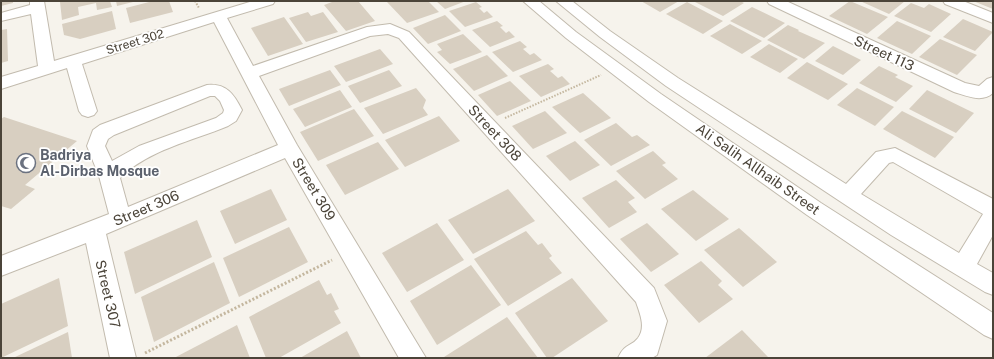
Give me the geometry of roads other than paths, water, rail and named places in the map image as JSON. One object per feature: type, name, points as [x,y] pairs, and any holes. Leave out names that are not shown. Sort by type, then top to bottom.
[{"type":"street","name":"Street 302","points":[[1,83],[268,1]]},
{"type":"street","name":"Ali Salih Allhaib Street","points":[[530,1],[615,69],[655,98],[814,208],[993,327]]},
{"type":"street","name":"Ali Salih Allhaib Street","points":[[563,1],[605,34],[672,82],[899,229],[993,285]]},
{"type":"street","name":"Street 113","points":[[774,1],[960,88],[982,93],[993,83]]},
{"type":"street","points":[[950,1],[993,18]]},
{"type":"street","points":[[1,17],[37,4],[47,69]]},
{"type":"street","name":"Street 309","points":[[219,17],[290,148],[413,358]]},
{"type":"street","name":"Street 308","points":[[250,73],[367,32],[390,29],[404,35],[646,296],[655,321],[648,346],[631,358]]},
{"type":"street","points":[[74,61],[88,110]]},
{"type":"street","points":[[655,98],[668,95],[674,87],[672,82]]},
{"type":"street","points":[[109,176],[116,168],[132,157],[222,122],[230,117],[233,110],[225,93],[219,91],[207,91],[107,130],[100,135],[96,146],[109,176],[120,218]]},
{"type":"street","name":"Street 306","points":[[1,266],[94,230],[290,148]]},
{"type":"street","points":[[848,195],[883,157],[888,155],[902,158],[993,209]]},
{"type":"street","points":[[963,267],[993,216]]},
{"type":"street","name":"Street 307","points":[[94,230],[132,356]]},
{"type":"place","name":"Badriya Al-Dirbas Mosque","points":[[26,163]]}]
